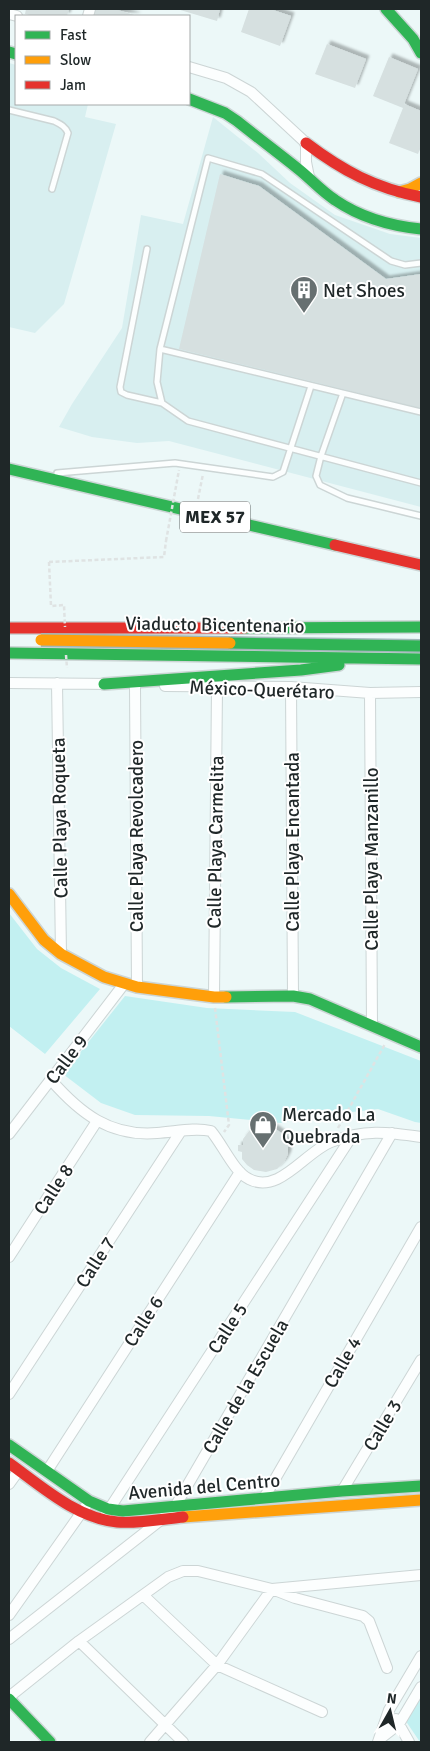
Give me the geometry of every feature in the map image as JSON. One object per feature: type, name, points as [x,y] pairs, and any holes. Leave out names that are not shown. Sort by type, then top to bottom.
[{"type":"main road","points":[[386,9],[417,36],[421,53]]},
{"type":"main road","points":[[190,99],[225,113],[309,177],[329,196],[353,209],[392,224],[421,229]]},
{"type":"main road","points":[[306,144],[337,166],[397,193],[421,197]]},
{"type":"main road","points":[[397,193],[421,183]]},
{"type":"main road","name":"MEX 57","points":[[9,469],[421,565]]},
{"type":"main road","points":[[9,628],[421,627]]},
{"type":"main road","points":[[269,628],[421,652]]},
{"type":"main road","name":"Viaducto Bicentenario","points":[[33,640],[421,646]]},
{"type":"main road","points":[[9,653],[421,658]]},
{"type":"main road","points":[[104,684],[301,670],[393,658]]},
{"type":"main road","points":[[9,894],[44,940],[80,966],[104,977],[137,987],[214,997],[293,996],[318,1002],[421,1047]]},
{"type":"main road","name":"Avenida del Centro","points":[[9,1445],[90,1501],[108,1509],[123,1511],[342,1491],[421,1486]]},
{"type":"main road","name":"Avenida del Centro","points":[[14,1467],[82,1512],[104,1520],[118,1522],[421,1500]]},
{"type":"main road","points":[[9,1698],[50,1742]]},
{"type":"street","points":[[190,68],[226,78],[251,92],[306,144],[306,162],[309,177]]},
{"type":"street","name":"México-Querétaro","points":[[9,683],[291,687],[370,693],[421,692]]},
{"type":"street","name":"Calle Playa Roqueta","points":[[57,683],[62,954]]},
{"type":"street","name":"Calle Playa Revolcadero","points":[[135,686],[137,987]]},
{"type":"street","name":"Calle Playa Carmelita","points":[[214,997],[216,687]]},
{"type":"street","name":"Calle Playa Encantada","points":[[291,687],[293,996]]},
{"type":"street","name":"Calle Playa Manzanillo","points":[[370,693],[372,1026]]},
{"type":"street","name":"Calle 9","points":[[9,1134],[124,984]]},
{"type":"street","points":[[51,1080],[84,1113],[97,1121],[124,1130],[145,1134],[202,1129],[211,1131],[240,1172],[248,1179],[259,1183],[271,1182],[283,1177],[313,1152],[330,1142],[371,1132],[421,1137]]},
{"type":"street","name":"Calle 8","points":[[9,1257],[97,1121]]},
{"type":"street","name":"Calle 7","points":[[9,1394],[181,1131]]},
{"type":"street","name":"Calle de la Escuela","points":[[9,1640],[162,1519],[176,1505],[392,1133]]},
{"type":"street","name":"Calle 5","points":[[104,1520],[108,1509],[352,1136]]},
{"type":"street","name":"Calle 6","points":[[47,1470],[240,1172]]},
{"type":"street","name":"Calle 4","points":[[264,1498],[421,1227]]},
{"type":"street","name":"Calle 3","points":[[342,1491],[421,1360]]},
{"type":"street","points":[[9,1484],[14,1467]]},
{"type":"street","points":[[9,1614],[90,1501]]},
{"type":"street","points":[[9,1698],[79,1641],[168,1577],[183,1571],[198,1571],[272,1589],[295,1598],[363,1616],[368,1621],[388,1668]]},
{"type":"street","points":[[150,1742],[217,1665],[272,1589],[421,1574]]},
{"type":"street","points":[[143,1595],[217,1665],[322,1712]]},
{"type":"street","points":[[79,1641],[183,1742]]},
{"type":"street","points":[[380,1740],[389,1710],[421,1656]]},
{"type":"street","points":[[380,1740],[399,1724],[421,1687]]},
{"type":"street","points":[[389,1710],[409,1742]]},
{"type":"lane","points":[[9,110],[54,121],[66,129],[68,133],[52,189]]},
{"type":"lane","points":[[162,402],[157,382],[160,349],[208,158],[262,174],[391,261],[405,265],[421,263]]},
{"type":"lane","points":[[146,249],[120,388],[121,392],[162,402],[188,421],[421,483]]},
{"type":"lane","points":[[160,349],[421,412]]},
{"type":"lane","points":[[34,475],[175,463],[273,477],[283,472],[311,386]]},
{"type":"lane","points":[[343,393],[321,456],[316,476],[320,485],[347,498],[421,516]]},
{"type":"path","points":[[65,632],[64,605],[51,606],[49,562],[164,557],[179,470]]},
{"type":"path","points":[[196,513],[203,474]]},
{"type":"path","points":[[66,650],[67,668]]},
{"type":"path","points":[[214,997],[230,1125],[218,1139]]},
{"type":"path","points":[[330,1142],[391,1034]]},
{"type":"shaded area","points":[[9,63],[15,65],[15,105],[88,105],[85,117],[116,124],[64,304],[35,333],[9,327]]},
{"type":"shaded area","points":[[213,117],[258,153],[290,183],[335,215],[390,234],[421,238],[421,507],[169,441],[137,443],[92,437],[59,427],[122,328],[141,215],[183,224]]},
{"type":"shaded area","points":[[9,913],[37,949],[61,968],[100,989],[45,1054],[9,1026]]},
{"type":"shaded area","points":[[125,996],[207,1008],[295,1012],[421,1061],[421,1123],[378,1109],[301,1118],[281,1123],[209,1116],[135,1115],[101,1103],[63,1074]]},
{"type":"shaded area","points":[[421,1685],[421,1742],[420,1742],[401,1714]]},
{"type":"building","points":[[26,9],[69,9],[67,15],[25,14]]},
{"type":"building","points":[[95,9],[114,9],[135,15],[92,15]]},
{"type":"building","points":[[177,9],[220,9],[217,21]]},
{"type":"building","points":[[249,9],[270,9],[291,16],[280,46],[241,32]]},
{"type":"building","points":[[327,44],[366,59],[355,88],[315,74]]},
{"type":"building","points":[[389,57],[418,69],[404,104],[421,111],[421,146],[418,154],[389,143],[403,108],[373,96]]},
{"type":"building","name":"Net Shoes","points":[[220,174],[259,186],[386,279],[421,274],[421,408],[179,349]]},
{"type":"building","name":"Mercado La Quebrada","points":[[262,1126],[274,1128],[284,1135],[285,1141],[289,1140],[291,1146],[288,1147],[288,1154],[284,1162],[277,1169],[266,1172],[254,1170],[247,1165],[242,1159],[242,1152],[238,1151],[238,1145],[243,1145],[243,1139],[250,1130]]},
{"type":"traffic: fast","points":[[386,9],[413,39],[421,53]]},
{"type":"traffic: fast","points":[[9,52],[15,54]]},
{"type":"traffic: fast","points":[[190,99],[225,113],[237,121],[302,172],[325,193],[345,206],[376,220],[398,226],[421,229]]},
{"type":"traffic: fast","points":[[9,469],[335,545]]},
{"type":"traffic: fast","points":[[244,628],[421,627]]},
{"type":"traffic: fast","points":[[230,643],[421,646]]},
{"type":"traffic: fast","points":[[9,653],[421,659]]},
{"type":"traffic: fast","points":[[104,684],[301,670],[339,665]]},
{"type":"traffic: fast","points":[[226,997],[293,996],[310,999],[421,1047]]},
{"type":"traffic: fast","points":[[9,1445],[89,1501],[108,1509],[123,1511],[342,1491],[421,1486]]},
{"type":"traffic: fast","points":[[9,1699],[50,1742]]},
{"type":"traffic: slow","points":[[399,192],[421,183]]},
{"type":"traffic: slow","points":[[41,640],[230,643]]},
{"type":"traffic: slow","points":[[9,894],[44,940],[61,954],[104,977],[137,987],[226,997]]},
{"type":"traffic: slow","points":[[183,1517],[421,1500]]},
{"type":"traffic: jam","points":[[306,143],[333,162],[360,177],[389,189],[421,197]]},
{"type":"traffic: jam","points":[[335,545],[421,565]]},
{"type":"traffic: jam","points":[[9,628],[244,628]]},
{"type":"traffic: jam","points":[[9,1463],[46,1491],[73,1508],[102,1519],[132,1522],[183,1517]]},
{"type":"place","name":"Net Shoes","points":[[304,314]]},
{"type":"place","name":"Mercado La Quebrada","points":[[263,1149]]}]
